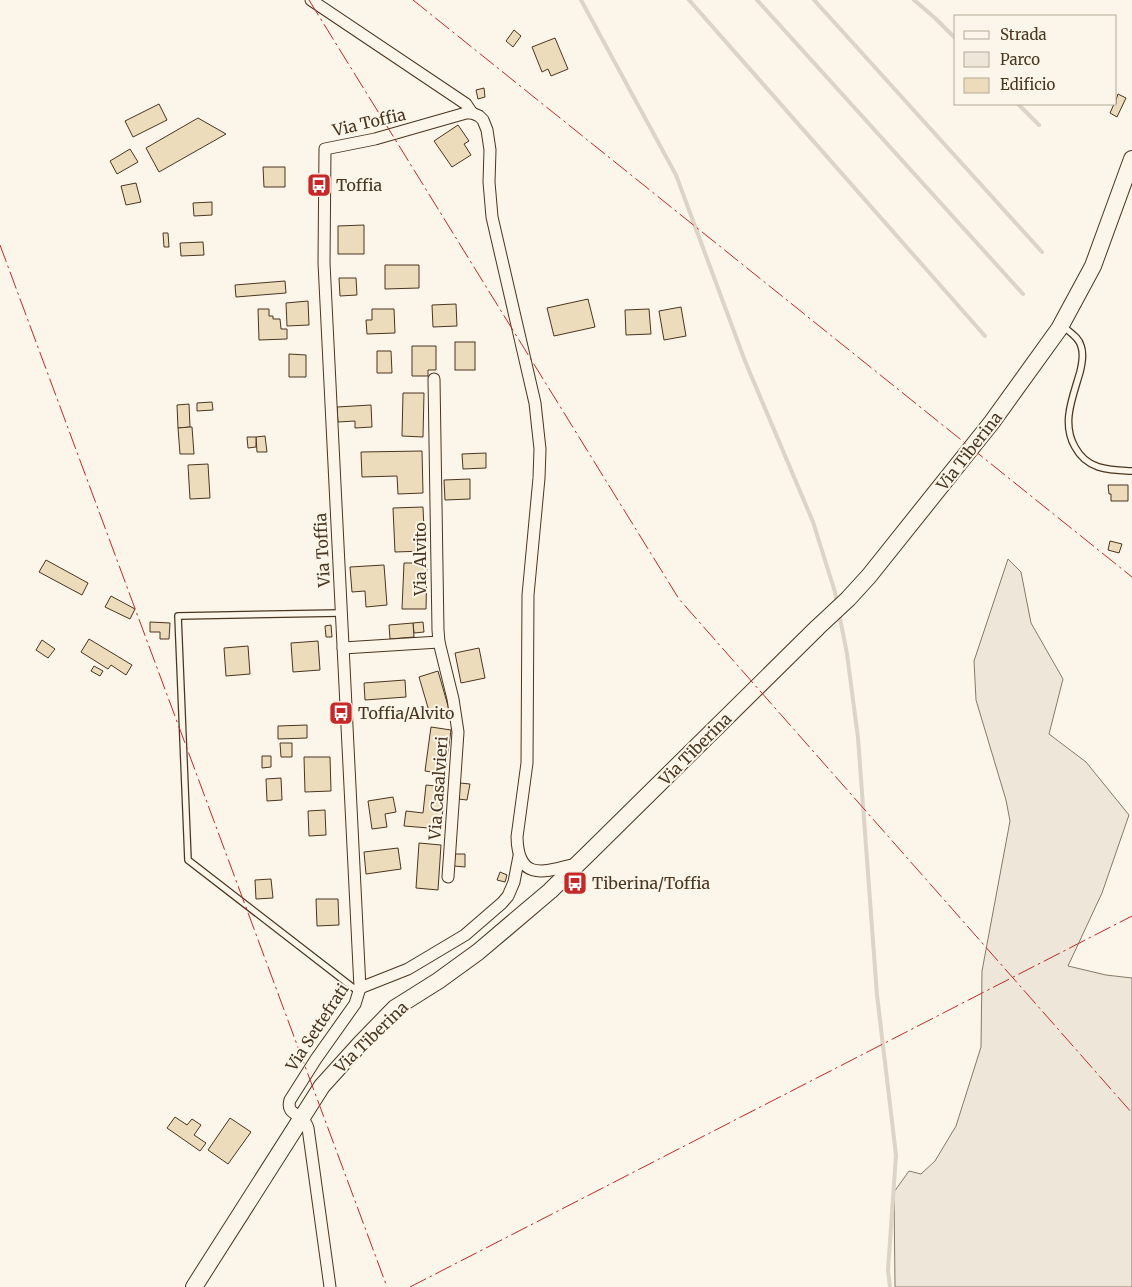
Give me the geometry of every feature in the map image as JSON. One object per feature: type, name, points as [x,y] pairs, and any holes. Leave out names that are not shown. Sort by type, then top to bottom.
[{"type":"main road","name":"Via Tiberina","points":[[194,1287],[322,1086],[360,1044],[395,1008],[478,952],[550,891],[870,576],[992,422],[1061,325],[1092,266],[1132,159]]},
{"type":"street","points":[[311,0],[466,104],[472,113],[483,120],[487,130],[490,150],[489,182],[492,217],[535,403],[539,442],[539,478],[528,595],[527,763],[516,836],[517,848],[522,862],[528,868],[537,871],[578,864]]},
{"type":"street","name":"Via Toffia","points":[[360,991],[360,959],[324,263],[325,149],[375,139],[458,115],[472,113]]},
{"type":"street","name":"Via Alvito","points":[[434,379],[437,618],[439,642]]},
{"type":"street","points":[[343,648],[439,642]]},
{"type":"street","name":"Via Casalvieri","points":[[439,642],[454,699],[458,732],[448,877]]},
{"type":"street","name":"Via Settefrati","points":[[301,1118],[291,1111],[288,1103],[355,1004],[360,991],[408,969],[466,935],[508,896],[514,882],[519,856]]},
{"type":"street","points":[[537,871],[550,891]]},
{"type":"street","points":[[301,1118],[308,1128],[330,1287]]},
{"type":"lane","points":[[1061,325],[1078,339],[1083,352],[1082,366],[1069,412],[1069,430],[1073,445],[1082,458],[1094,466],[1108,470],[1132,472]]},
{"type":"lane","points":[[342,613],[178,616],[188,860],[360,991]]},
{"type":"green space","points":[[1008,559],[1021,572],[1031,623],[1063,679],[1049,734],[1086,762],[1129,815],[1102,893],[1068,966],[1106,975],[1132,978],[1132,1287],[895,1287],[894,1192],[909,1171],[921,1174],[935,1161],[956,1126],[981,1047],[982,971],[1010,821],[1006,800],[976,700],[974,661]]},
{"type":"building","points":[[514,30],[521,36],[513,47],[506,41]]},
{"type":"building","points":[[555,38],[568,69],[551,76],[548,69],[542,72],[532,47]]},
{"type":"building","points":[[484,88],[485,97],[478,99],[476,90]]},
{"type":"building","points":[[1118,94],[1126,98],[1117,117],[1110,113],[1114,105],[1117,105]]},
{"type":"building","points":[[159,104],[167,120],[133,137],[125,121]]},
{"type":"building","points":[[198,118],[226,134],[159,172],[146,148]]},
{"type":"building","points":[[458,125],[469,141],[464,144],[471,155],[452,167],[434,141]]},
{"type":"building","points":[[130,149],[138,162],[117,174],[110,161]]},
{"type":"building","points":[[263,167],[285,167],[285,187],[264,187]]},
{"type":"building","points":[[136,183],[141,202],[126,205],[121,186]]},
{"type":"building","points":[[212,202],[212,215],[194,216],[193,203]]},
{"type":"building","points":[[364,225],[364,254],[338,254],[338,226]]},
{"type":"building","points":[[163,233],[168,233],[169,247],[164,247]]},
{"type":"building","points":[[203,242],[204,255],[181,256],[180,243]]},
{"type":"building","points":[[385,265],[419,265],[419,288],[385,289]]},
{"type":"building","points":[[339,278],[356,278],[357,295],[340,296]]},
{"type":"building","points":[[285,281],[286,293],[236,297],[235,285]]},
{"type":"building","points":[[588,299],[595,327],[554,336],[547,308]]},
{"type":"building","points":[[308,301],[309,325],[287,326],[286,303]]},
{"type":"building","points":[[456,304],[457,326],[433,327],[432,305]]},
{"type":"building","points":[[681,307],[686,336],[664,340],[659,311]]},
{"type":"building","points":[[258,309],[269,309],[269,316],[273,316],[273,319],[280,319],[281,329],[287,329],[287,339],[259,340]]},
{"type":"building","points":[[372,309],[394,309],[395,333],[367,334],[366,320],[372,320]]},
{"type":"building","points":[[649,309],[651,334],[626,335],[625,310]]},
{"type":"building","points":[[455,342],[475,342],[475,370],[455,370]]},
{"type":"building","points":[[412,346],[436,346],[436,370],[428,370],[428,376],[412,376]]},
{"type":"building","points":[[377,351],[391,351],[392,373],[377,373]]},
{"type":"building","points":[[289,354],[306,355],[306,377],[289,377]]},
{"type":"building","points":[[403,393],[424,393],[423,437],[402,436]]},
{"type":"building","points":[[212,402],[213,410],[197,411],[197,403]]},
{"type":"building","points":[[189,404],[190,427],[178,428],[177,405]]},
{"type":"building","points":[[371,405],[372,427],[355,428],[355,421],[338,422],[337,407]]},
{"type":"building","points":[[192,427],[194,454],[180,454],[178,428]]},
{"type":"building","points":[[265,436],[267,452],[257,452],[256,437]]},
{"type":"building","points":[[247,437],[256,437],[256,447],[248,448]]},
{"type":"building","points":[[422,451],[423,493],[398,494],[397,476],[362,477],[361,452]]},
{"type":"building","points":[[486,453],[486,468],[463,469],[462,454]]},
{"type":"building","points":[[208,464],[210,498],[190,499],[188,465]]},
{"type":"building","points":[[470,479],[470,499],[445,500],[444,480]]},
{"type":"building","points":[[1108,485],[1128,485],[1128,501],[1111,501]]},
{"type":"building","points":[[423,507],[425,551],[395,552],[393,508]]},
{"type":"building","points":[[1110,541],[1122,544],[1119,553],[1108,550]]},
{"type":"building","points":[[46,560],[88,583],[82,595],[39,572]]},
{"type":"building","points":[[404,563],[427,563],[426,609],[402,609]]},
{"type":"building","points":[[384,565],[387,605],[366,607],[365,591],[352,592],[350,567]]},
{"type":"building","points":[[111,596],[135,609],[130,619],[105,607]]},
{"type":"building","points":[[150,622],[170,623],[169,639],[160,639],[160,632],[150,632]]},
{"type":"building","points":[[423,622],[424,632],[414,633],[413,623]]},
{"type":"building","points":[[413,623],[414,637],[390,639],[389,625]]},
{"type":"building","points":[[331,625],[332,637],[326,637],[325,626]]},
{"type":"building","points":[[89,639],[132,665],[126,675],[111,665],[108,669],[81,652]]},
{"type":"building","points":[[42,640],[55,649],[48,658],[36,650]]},
{"type":"building","points":[[318,641],[320,670],[293,672],[291,643]]},
{"type":"building","points":[[248,646],[250,674],[226,676],[224,648]]},
{"type":"building","points":[[479,648],[485,678],[461,683],[455,653]]},
{"type":"building","points":[[94,666],[103,671],[100,676],[91,671]]},
{"type":"building","points":[[438,671],[450,713],[431,718],[419,677]]},
{"type":"building","points":[[405,680],[406,697],[365,700],[364,683]]},
{"type":"building","points":[[307,725],[307,738],[278,739],[278,726]]},
{"type":"building","points":[[431,727],[451,730],[445,774],[425,771]]},
{"type":"building","points":[[280,743],[292,743],[292,757],[281,757]]},
{"type":"building","points":[[262,756],[271,756],[271,767],[262,768]]},
{"type":"building","points":[[304,757],[330,757],[331,791],[305,792]]},
{"type":"building","points":[[281,778],[282,800],[267,801],[266,779]]},
{"type":"building","points":[[460,783],[470,784],[467,800],[458,799]]},
{"type":"building","points":[[426,785],[445,787],[441,829],[404,826],[406,811],[423,813]]},
{"type":"building","points":[[393,797],[396,812],[385,814],[387,827],[372,829],[368,801]]},
{"type":"building","points":[[325,810],[326,835],[309,836],[308,811]]},
{"type":"building","points":[[419,843],[441,845],[438,890],[416,888]]},
{"type":"building","points":[[398,848],[401,869],[366,874],[364,852]]},
{"type":"building","points":[[455,854],[465,854],[465,867],[454,866]]},
{"type":"building","points":[[500,872],[507,875],[505,882],[497,880]]},
{"type":"building","points":[[271,879],[273,898],[256,899],[255,880]]},
{"type":"building","points":[[316,899],[338,899],[339,925],[317,926]]},
{"type":"building","points":[[175,1117],[187,1125],[192,1119],[201,1125],[194,1135],[206,1143],[200,1151],[167,1128]]},
{"type":"building","points":[[230,1118],[251,1132],[228,1164],[208,1150]]},
{"type":"waterway","points":[[581,0],[676,175],[745,361],[813,522],[837,604]]},
{"type":"waterway","points":[[689,0],[985,336]]},
{"type":"waterway","points":[[757,0],[1023,294]]},
{"type":"waterway","points":[[814,0],[1042,252]]},
{"type":"waterway","points":[[914,0],[954,37]]},
{"type":"waterway","points":[[1019,105],[1039,125]]},
{"type":"waterway","points":[[839,613],[847,654],[858,738],[877,995],[896,1155],[888,1270],[890,1287]]},
{"type":"power","points":[[309,0],[679,599],[1132,1113]]},
{"type":"power","points":[[413,0],[1132,577]]},
{"type":"power","points":[[0,245],[387,1287]]},
{"type":"power","points":[[410,1287],[1132,916]]},
{"type":"place","name":"Toffia","points":[[319,185]]},
{"type":"place","name":"Toffia/Alvito","points":[[341,713]]},
{"type":"place","name":"Tiberina/Toffia","points":[[575,883]]}]
